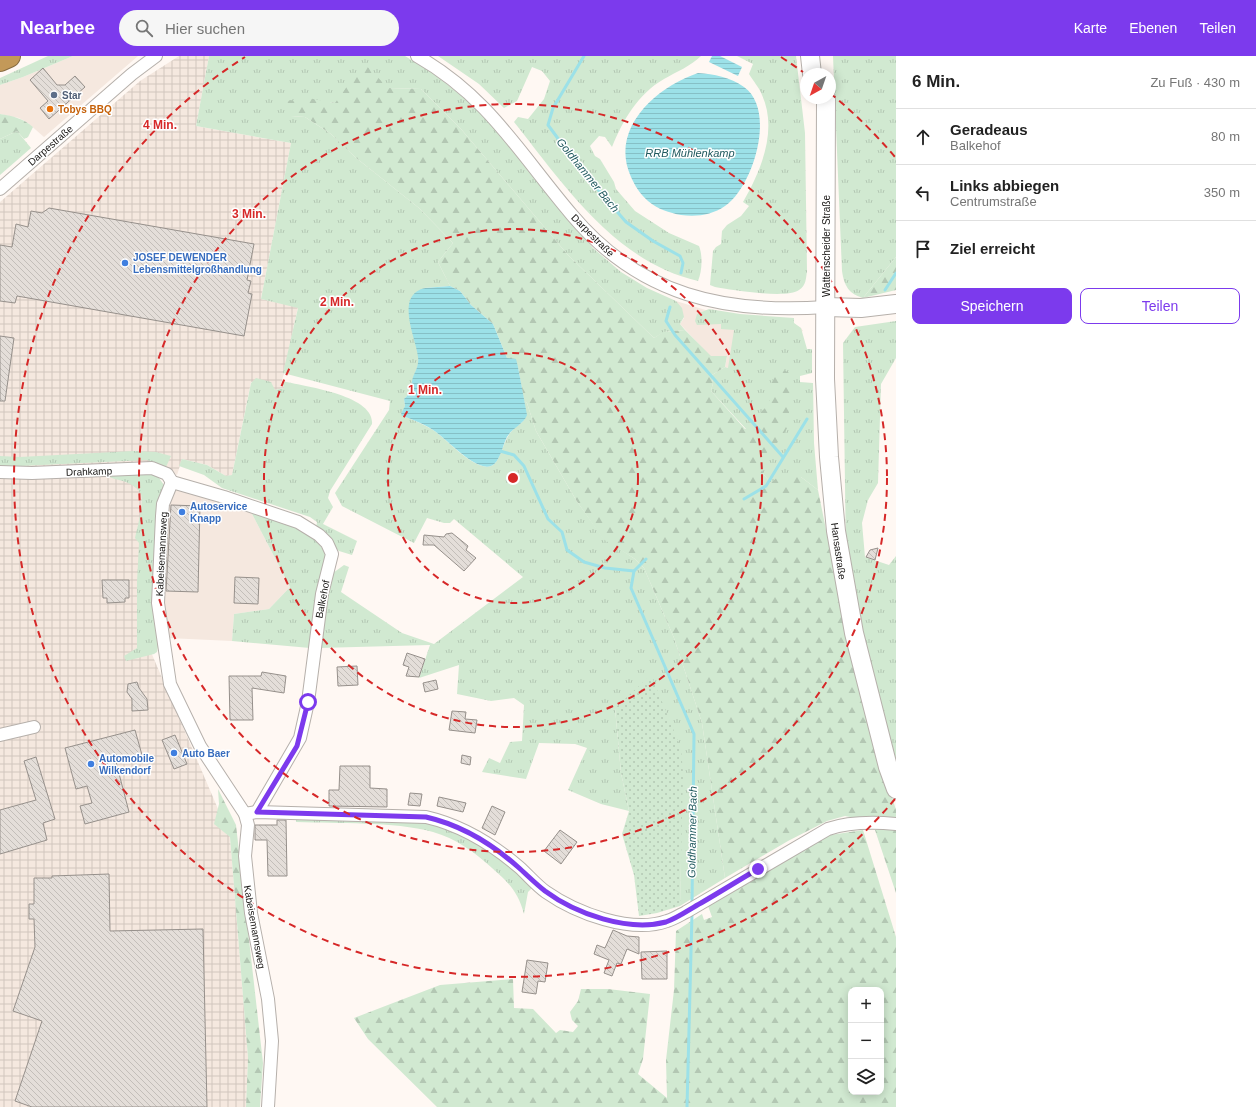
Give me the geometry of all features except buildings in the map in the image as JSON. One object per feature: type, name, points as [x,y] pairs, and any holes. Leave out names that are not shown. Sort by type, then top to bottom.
[{"type":"highway","points":[[0,60],[9,56]]},
{"type":"street","name":"Darpestraße","points":[[0,189],[132,74],[156,56]]},
{"type":"street","name":"Darpestraße","points":[[416,56],[454,80],[479,102],[504,130],[587,232],[610,254],[631,269],[668,289],[726,304],[800,309],[826,307]]},
{"type":"street","points":[[810,56],[811,68]]},
{"type":"street","points":[[821,56],[823,68]]},
{"type":"street","name":"Wattenscheider Straße","points":[[816,104],[825,139]]},
{"type":"street","name":"Wattenscheider Straße","points":[[826,104],[826,307],[860,308],[896,304]]},
{"type":"street","name":"Hansastraße","points":[[826,307],[825,380],[828,449],[840,561],[854,634],[888,767],[896,789]]},
{"type":"street","name":"Drahkamp","points":[[0,472],[32,473],[152,468],[167,474],[172,482]]},
{"type":"street","name":"Balkehof","points":[[172,482],[224,497],[298,522],[319,535],[327,543],[332,554],[322,594],[308,702],[300,738],[257,812]]},
{"type":"street","name":"Kabeisemannsweg","points":[[172,482],[162,510],[158,592],[170,684],[200,746],[245,814],[248,825],[245,856],[251,913],[268,999],[272,1042],[268,1107]]},
{"type":"street","points":[[0,735],[34,727]]},
{"type":"street","points":[[245,814],[257,812],[426,817],[440,820],[454,824],[479,838],[518,866],[546,892],[576,908],[600,918],[624,924],[640,925],[667,922],[819,833],[839,826],[891,823]]},
{"type":"shaded area","points":[[73,56],[138,56],[44,137],[28,123],[19,118],[0,114],[0,85]]},
{"type":"shaded area","points":[[179,56],[209,56],[196,126],[291,143],[261,299],[298,307],[282,381],[284,388],[275,390],[251,382],[232,475],[226,476],[207,465],[182,459],[177,475],[157,462],[145,474],[145,638],[230,837],[248,1058],[246,1107],[0,1107],[0,202],[140,81]]},
{"type":"shaded area","points":[[676,301],[712,312],[793,323],[803,331],[728,368],[725,367],[727,357],[711,357],[680,324],[684,318]]},
{"type":"shaded area","points":[[184,487],[251,512],[290,587],[269,609],[234,614],[232,641],[168,638],[163,591],[165,505],[177,488]]},
{"type":"green space","points":[[48,56],[73,56],[0,85],[0,78]]},
{"type":"green space","points":[[209,56],[405,56],[436,75],[481,112],[593,248],[621,272],[647,288],[676,301],[682,308],[684,317],[680,324],[685,330],[664,332],[654,338],[568,255],[461,129],[421,89],[388,88],[335,103],[328,102],[291,116],[305,117],[331,134],[355,157],[419,208],[453,243],[438,262],[450,286],[424,288],[418,365],[413,378],[410,393],[404,399],[405,406],[402,416],[433,430],[470,460],[486,467],[495,463],[511,432],[524,420],[524,401],[527,403],[536,431],[576,500],[603,538],[635,559],[644,568],[674,638],[702,723],[725,878],[680,906],[681,847],[615,708],[621,773],[629,811],[601,804],[568,790],[587,748],[575,744],[539,743],[526,779],[482,772],[489,758],[500,763],[510,742],[522,741],[524,705],[514,698],[491,701],[457,694],[459,665],[419,678],[430,645],[319,648],[333,573],[344,565],[349,567],[341,592],[402,633],[434,644],[523,577],[454,519],[450,523],[444,523],[427,518],[414,543],[342,506],[335,493],[389,410],[390,401],[283,373],[298,308],[261,299],[291,143],[196,126]]},
{"type":"green space","points":[[438,56],[701,56],[688,66],[664,79],[646,92],[632,108],[612,147],[605,137],[599,136],[590,146],[595,156],[600,159],[614,182],[616,189],[635,211],[669,233],[699,246],[702,264],[698,281],[668,271],[641,257],[616,239],[572,195],[514,122],[518,117],[528,119],[544,99],[550,81],[542,71],[532,67],[517,101],[504,108],[479,84]]},
{"type":"green space","points":[[737,56],[796,56],[800,104],[802,104],[805,133],[807,271],[803,286],[793,293],[772,294],[746,292],[710,285],[713,251],[721,244],[722,231],[727,225],[741,216],[749,206],[743,202],[761,164],[768,136],[767,108],[761,92],[749,74],[753,64]]},
{"type":"green space","points":[[833,56],[896,56],[896,257],[863,298],[854,294],[848,289],[844,281],[842,271],[835,104],[836,68],[834,68]]},
{"type":"green space","points":[[364,63],[388,88],[421,89],[461,129],[568,255],[654,338],[663,332],[685,330],[711,356],[727,356],[725,367],[712,375],[713,383],[711,391],[745,429],[756,427],[760,413],[768,405],[772,395],[772,382],[777,371],[782,369],[791,374],[793,387],[789,400],[789,425],[780,440],[759,460],[764,475],[771,483],[782,473],[801,477],[818,490],[857,683],[896,810],[896,818],[856,820],[855,818],[845,816],[827,821],[788,841],[725,878],[702,723],[674,638],[644,568],[635,559],[603,539],[576,500],[536,431],[527,403],[524,401],[518,367],[507,358],[493,324],[471,305],[460,291],[450,286],[438,262],[453,243],[419,208],[355,157],[331,134],[305,117],[290,116],[286,101],[308,98],[335,103]]},
{"type":"green space","points":[[0,114],[21,119],[33,127],[28,137],[24,139],[17,131],[0,139]]},
{"type":"green space","points":[[17,131],[31,148],[0,175],[0,139]]},
{"type":"green space","points":[[896,257],[896,290],[863,298]]},
{"type":"green space","points":[[709,309],[740,314],[794,318],[794,323],[801,328],[807,349],[812,349],[812,373],[800,376],[800,382],[813,383],[814,443],[818,490],[801,477],[771,483],[764,475],[746,429],[711,391],[713,383],[712,375],[725,367],[728,368],[734,330],[721,329],[721,324],[697,325],[695,321],[697,314]]},
{"type":"green space","points":[[896,321],[896,358],[881,384],[878,483],[868,500],[862,523],[865,557],[889,565],[896,556],[896,768],[872,685],[846,554],[843,343],[855,327]]},
{"type":"green space","points":[[256,378],[271,382],[275,390],[284,388],[282,381],[336,394],[350,399],[362,406],[370,414],[372,424],[330,491],[328,498],[333,507],[323,524],[357,541],[352,555],[339,551],[316,528],[317,522],[310,517],[222,488],[204,475],[179,466],[182,459],[207,465],[226,476],[232,475],[251,383]]},
{"type":"green space","points":[[133,451],[156,452],[171,456],[166,467],[147,460],[0,467],[0,456],[20,457]]},
{"type":"green space","points":[[148,472],[157,475],[164,485],[158,646],[157,652],[154,654],[126,661],[124,656],[137,648],[137,582],[139,543],[135,538],[142,498],[140,492],[132,485],[108,477],[103,473]]},
{"type":"green space","points":[[251,512],[272,518],[304,531],[313,538],[326,555],[310,648],[232,641],[234,614],[269,609],[290,587]]},
{"type":"green space","points":[[651,675],[681,748],[683,773],[680,906],[657,913],[639,916],[634,875],[622,834],[629,811],[621,773],[615,708]]},
{"type":"green space","points":[[218,789],[236,825],[263,1063],[260,1107],[246,1107],[248,1058],[230,837],[214,824],[219,804]]},
{"type":"green space","points":[[296,817],[433,823],[459,832],[503,859],[533,887],[528,892],[524,914],[516,894],[503,878],[486,862],[449,838],[417,828],[365,824],[296,822]]},
{"type":"green space","points":[[885,828],[896,829],[896,893],[875,830]]},
{"type":"green space","points":[[863,830],[896,937],[896,1107],[437,1107],[368,1039],[354,1018],[440,985],[513,979],[514,1008],[533,1009],[556,1033],[560,1030],[573,1032],[578,1026],[572,1020],[570,1012],[578,1001],[581,989],[608,989],[650,994],[643,1059],[638,1074],[667,1098],[666,1060],[674,990],[676,931],[702,914],[704,920],[712,917],[708,906],[824,836]]},
{"type":"water","points":[[712,56],[720,56],[742,67],[738,76],[709,62]]},
{"type":"water","name":"RRB Mühlenkamp","points":[[698,73],[722,77],[744,87],[754,98],[759,113],[760,130],[752,166],[744,183],[735,196],[720,209],[710,213],[693,216],[668,212],[655,206],[640,193],[631,177],[626,159],[626,142],[631,127],[640,112],[653,99],[667,88]]},
{"type":"water","points":[[450,286],[460,291],[471,305],[493,324],[507,358],[516,359],[518,367],[527,415],[523,421],[509,434],[497,461],[491,466],[477,464],[460,453],[433,430],[402,416],[401,414],[405,406],[404,399],[410,391],[418,363],[409,318],[411,299],[416,292],[425,288]]},
{"type":"waterway","name":"Goldhammer Bach","points":[[584,56],[553,108],[548,125],[582,171],[626,222],[653,241],[680,256],[683,263],[681,273]]},
{"type":"waterway","name":"Goldhammer Bach","points":[[885,290],[896,273]]},
{"type":"waterway","name":"Goldhammer Bach","points":[[670,307],[666,321],[675,335],[783,457]]},
{"type":"waterway","name":"Goldhammer Bach","points":[[744,499],[766,486],[807,419]]},
{"type":"waterway","name":"Goldhammer Bach","points":[[500,451],[514,455],[524,466],[548,519],[562,532],[567,550],[584,562],[605,568],[634,571]]},
{"type":"waterway","name":"Goldhammer Bach","points":[[646,559],[634,571],[631,588],[694,734],[692,905]]},
{"type":"waterway","name":"Goldhammer Bach","points":[[687,1107],[692,913]]},
{"type":"place","name":"Star","points":[[54,95]]},
{"type":"place","name":"Tobys BBQ","points":[[50,109]]},
{"type":"place","name":"JOSEF DEWENDER Lebensmittelgroßhandlung","points":[[125,263]]},
{"type":"place","name":"Autoservice Knapp","points":[[182,512]]},
{"type":"place","name":"Auto Baer","points":[[174,753]]},
{"type":"place","name":"Automobile Wilkendorf","points":[[91,764]]},
{"type":"route","points":[[308,702],[297,746],[270,788],[257,812],[426,817],[454,824],[498,851],[518,866],[546,892],[556,898],[600,918],[624,924],[640,925],[667,922],[758,869]]}]
